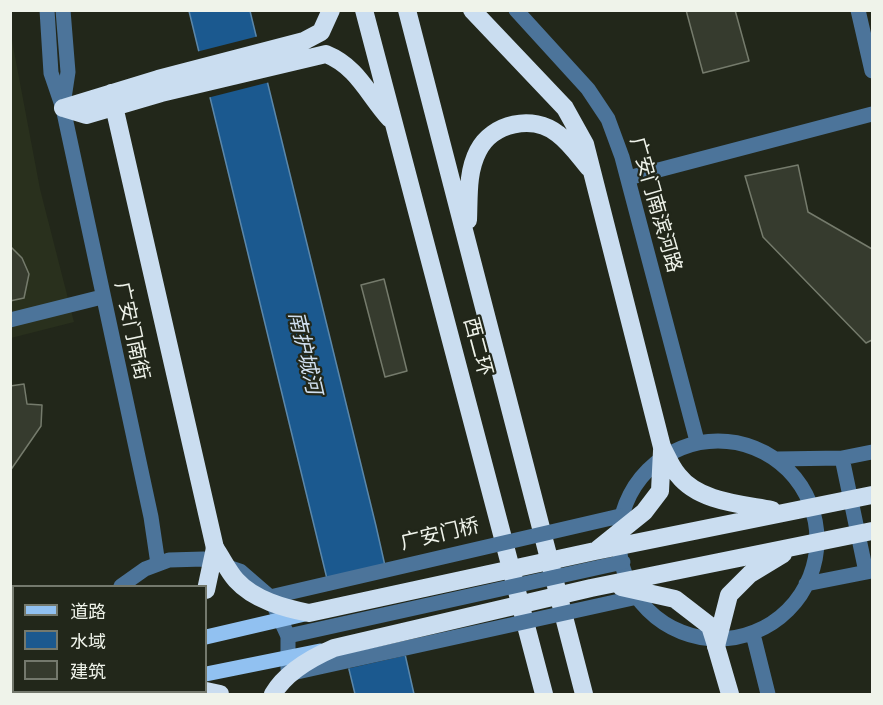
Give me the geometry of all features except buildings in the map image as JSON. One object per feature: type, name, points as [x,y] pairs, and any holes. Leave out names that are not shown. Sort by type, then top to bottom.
[{"type":"highway","points":[[284,55],[321,32],[332,10]]},
{"type":"highway","name":"西二环","points":[[364,10],[397,128],[544,694]]},
{"type":"highway","name":"西二环","points":[[407,10],[584,694]]},
{"type":"highway","points":[[472,10],[564,108],[585,144],[589,168],[662,447],[677,474],[687,485],[713,498],[783,513]]},
{"type":"highway","points":[[63,108],[113,100],[284,55],[326,54],[339,59],[356,73],[397,128]]},
{"type":"highway","points":[[122,146],[127,118],[157,89]]},
{"type":"highway","points":[[113,100],[215,548],[236,580],[259,596],[282,607],[309,613],[595,550],[873,495]]},
{"type":"highway","points":[[468,240],[470,176],[478,151],[492,133],[513,123],[537,125],[556,132],[589,168]]},
{"type":"highway","points":[[595,550],[644,512],[660,491],[662,447]]},
{"type":"highway","points":[[273,694],[277,687],[305,663],[334,648],[609,584],[873,531]]},
{"type":"highway","points":[[716,646],[729,595],[750,574],[795,547]]},
{"type":"highway","points":[[207,585],[215,548]]},
{"type":"highway","points":[[609,584],[653,592],[675,599],[710,626],[730,694]]},
{"type":"main road","points":[[207,637],[309,613]]},
{"type":"main road","points":[[207,674],[334,648]]},
{"type":"street","name":"广安门南街","points":[[47,10],[51,73],[63,108],[151,517],[158,564]]},
{"type":"street","name":"广安门南街","points":[[63,10],[68,72],[63,108]]},
{"type":"street","name":"广安门南滨河路","points":[[516,10],[588,89],[608,119],[628,178],[697,441]]},
{"type":"street","points":[[858,10],[873,71]]},
{"type":"street","points":[[628,178],[873,114]]},
{"type":"street","points":[[10,320],[102,297]]},
{"type":"street","points":[[697,441],[737,441],[777,459],[800,483],[816,522],[816,552],[806,585],[783,613],[753,634],[706,642],[680,633],[633,598],[623,562],[620,516],[645,470],[670,451],[697,441]]},
{"type":"street","points":[[777,459],[842,458],[873,452]]},
{"type":"street","points":[[806,585],[869,572],[842,458]]},
{"type":"street","name":"广安门桥","points":[[270,597],[620,516]]},
{"type":"street","points":[[123,585],[158,564],[204,559],[240,571],[270,597],[288,636],[288,674],[281,694]]},
{"type":"street","points":[[288,636],[623,562]]},
{"type":"street","points":[[288,674],[633,598]]},
{"type":"street","points":[[753,634],[768,694]]},
{"type":"shaded area","points":[[10,30],[40,189],[74,322],[11,338]]},
{"type":"water","name":"南护城河","points":[[189,11],[250,11],[376,526],[414,694],[355,694]]},
{"type":"pier","points":[[259,36],[270,82],[207,98],[196,52]]},
{"type":"pier","points":[[388,564],[408,655],[346,669],[324,578]]}]
